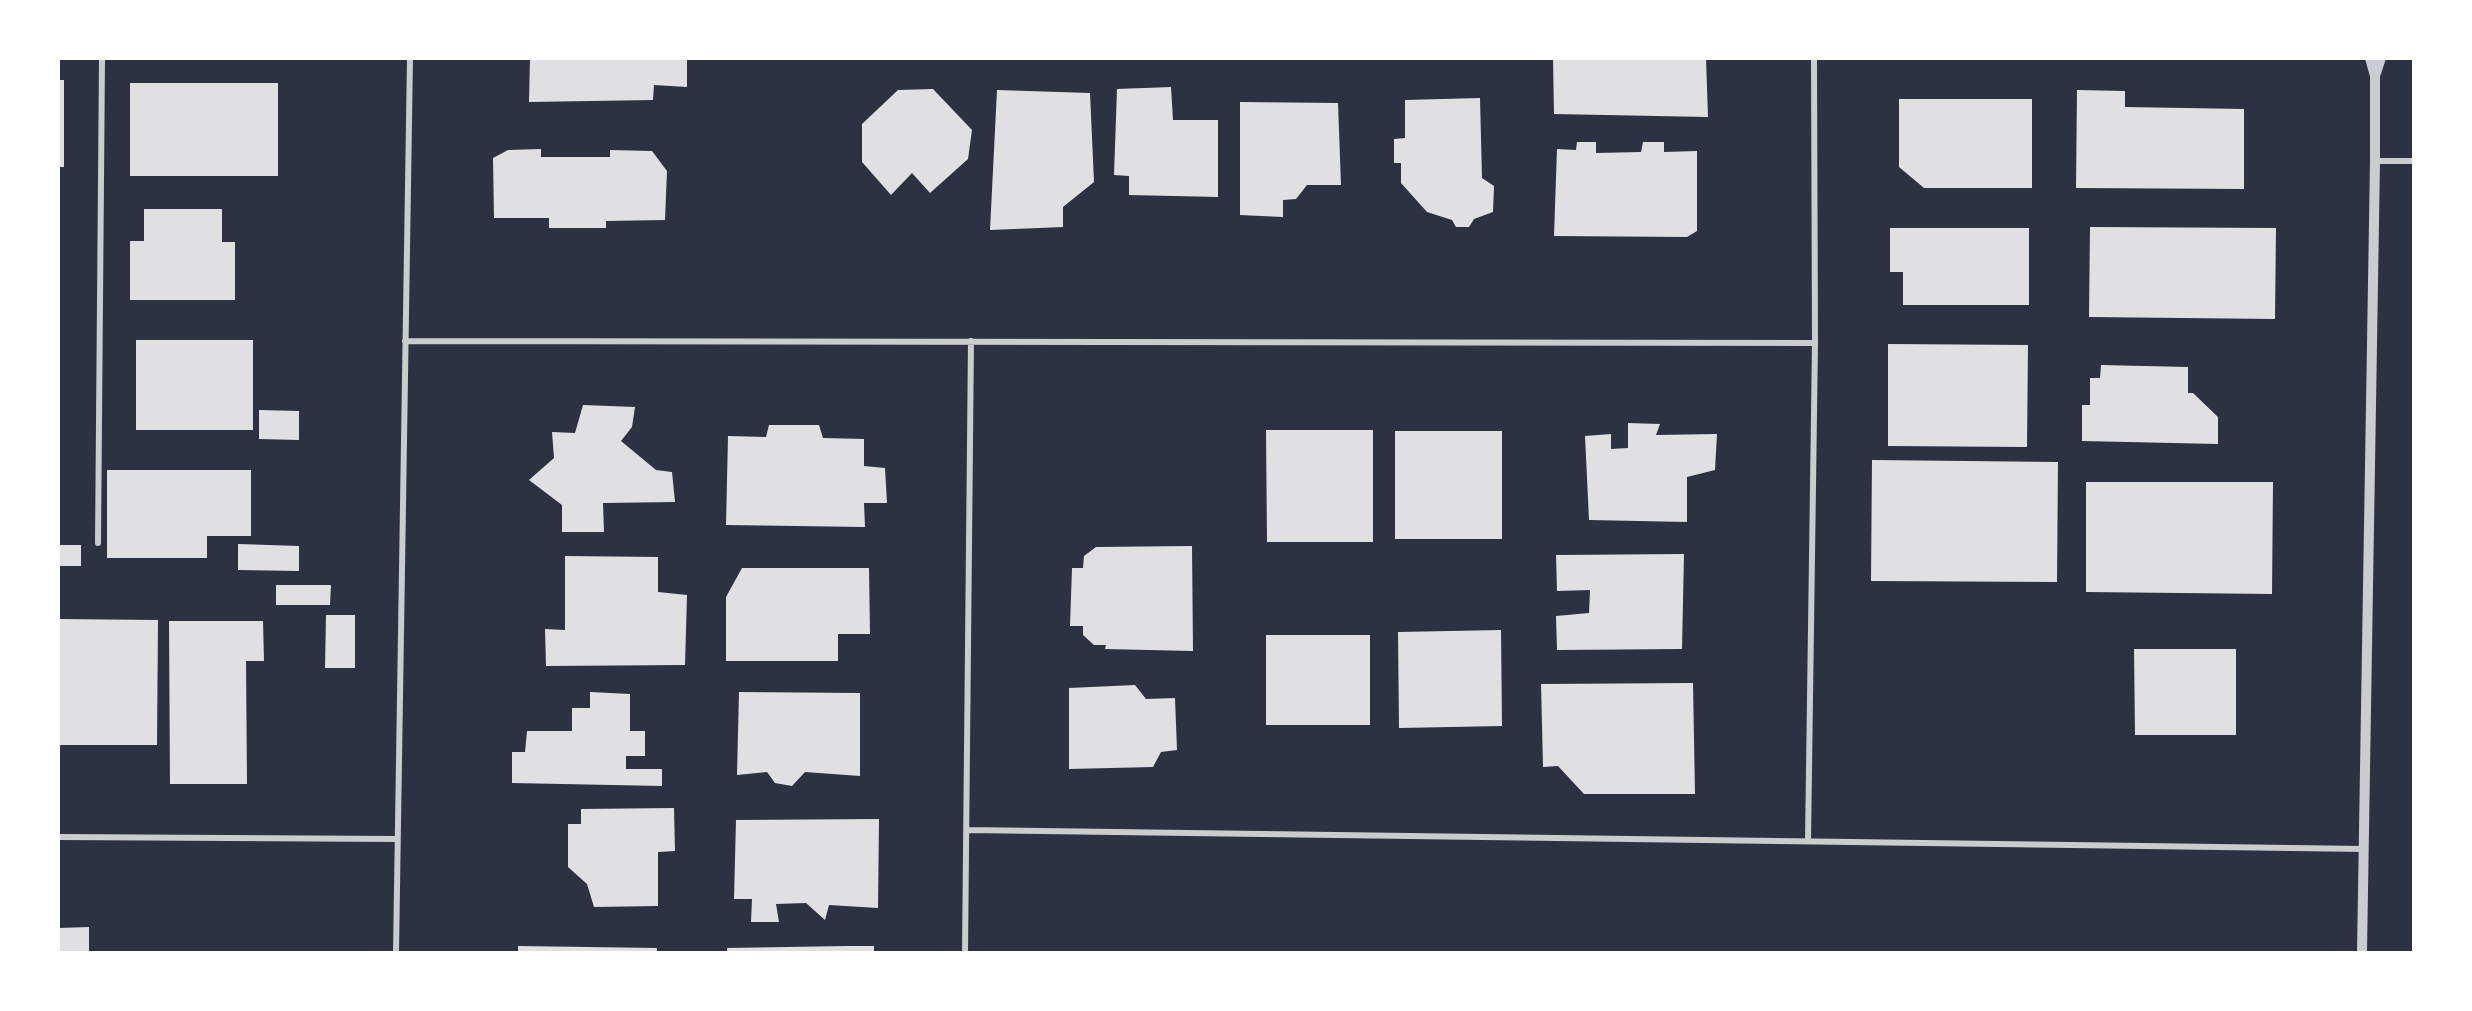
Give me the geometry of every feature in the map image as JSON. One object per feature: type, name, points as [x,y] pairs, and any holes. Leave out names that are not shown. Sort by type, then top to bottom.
[{"type":"street","points":[[98,543],[102,58]]},
{"type":"street","points":[[396,952],[410,58]]},
{"type":"street","points":[[1808,841],[1815,343],[1814,58]]},
{"type":"street","points":[[2362,952],[2375,161],[2375,76],[2370,58]]},
{"type":"street","points":[[2375,76],[2381,58]]},
{"type":"street","points":[[2375,161],[2414,161]]},
{"type":"street","points":[[405,341],[1815,343]]},
{"type":"street","points":[[965,952],[968,830],[971,341]]},
{"type":"street","points":[[968,830],[2364,849]]},
{"type":"street","points":[[58,837],[397,839]]},
{"type":"building","points":[[530,58],[687,58],[687,87],[654,85],[653,100],[529,102]]},
{"type":"building","points":[[1553,58],[1706,58],[1708,117],[1554,114]]},
{"type":"building","points":[[58,80],[64,80],[64,167],[58,167]]},
{"type":"building","points":[[130,83],[278,83],[278,176],[130,176]]},
{"type":"building","points":[[1171,87],[1173,120],[1218,120],[1218,197],[1129,195],[1129,176],[1114,175],[1117,89]]},
{"type":"building","points":[[933,89],[972,130],[968,159],[930,193],[912,173],[891,195],[862,162],[862,124],[898,90]]},
{"type":"building","points":[[997,90],[1090,93],[1094,182],[1063,207],[1063,227],[990,230]]},
{"type":"building","points":[[2077,90],[2125,91],[2125,107],[2244,109],[2244,189],[2076,188]]},
{"type":"building","points":[[1480,98],[1482,178],[1494,186],[1493,212],[1474,219],[1469,227],[1456,227],[1452,220],[1427,212],[1401,183],[1401,163],[1394,163],[1394,139],[1405,138],[1405,100]]},
{"type":"building","points":[[1899,99],[2032,99],[2032,188],[1924,188],[1899,167]]},
{"type":"building","points":[[1240,102],[1338,103],[1341,185],[1307,185],[1296,199],[1283,200],[1283,217],[1240,215]]},
{"type":"building","points":[[1577,142],[1596,142],[1596,153],[1641,152],[1643,142],[1664,142],[1664,152],[1697,151],[1697,231],[1687,237],[1554,236],[1557,149],[1576,150]]},
{"type":"building","points":[[541,149],[541,157],[610,157],[610,150],[652,151],[667,171],[665,220],[606,221],[606,228],[549,228],[549,218],[494,218],[493,158],[508,150]]},
{"type":"building","points":[[144,209],[222,209],[222,242],[235,242],[235,300],[130,300],[130,241],[144,241]]},
{"type":"building","points":[[2090,227],[2276,228],[2275,319],[2089,317]]},
{"type":"building","points":[[1890,228],[2029,228],[2029,305],[1903,305],[1903,272],[1890,272]]},
{"type":"building","points":[[136,340],[253,340],[253,430],[136,430]]},
{"type":"building","points":[[1888,344],[2028,345],[2027,447],[1888,446]]},
{"type":"building","points":[[2101,365],[2188,367],[2188,393],[2193,393],[2218,417],[2218,444],[2082,441],[2082,405],[2090,405],[2090,378],[2100,378]]},
{"type":"building","points":[[583,405],[635,407],[632,427],[621,441],[656,470],[672,472],[675,502],[603,503],[604,532],[562,532],[562,505],[529,480],[554,458],[552,432],[575,433]]},
{"type":"building","points":[[259,410],[299,411],[299,440],[259,439]]},
{"type":"building","points":[[1628,423],[1660,424],[1656,435],[1717,434],[1715,470],[1687,477],[1687,522],[1589,520],[1585,436],[1611,434],[1611,449],[1628,448]]},
{"type":"building","points":[[769,425],[819,425],[823,438],[864,439],[864,466],[885,468],[887,503],[864,503],[865,527],[726,525],[728,436],[766,437]]},
{"type":"building","points":[[1266,430],[1373,430],[1373,542],[1267,542]]},
{"type":"building","points":[[1395,431],[1502,431],[1502,539],[1395,539]]},
{"type":"building","points":[[1872,460],[2058,462],[2057,582],[1871,581]]},
{"type":"building","points":[[107,470],[251,470],[251,536],[207,536],[207,558],[107,558]]},
{"type":"building","points":[[2086,482],[2273,482],[2272,594],[2086,592]]},
{"type":"building","points":[[238,544],[299,546],[299,571],[238,570]]},
{"type":"building","points":[[58,545],[81,545],[81,566],[58,566]]},
{"type":"building","points":[[1192,546],[1193,651],[1105,649],[1106,645],[1094,645],[1083,635],[1083,626],[1070,626],[1072,568],[1083,568],[1084,556],[1096,547]]},
{"type":"building","points":[[1684,554],[1682,649],[1557,650],[1556,616],[1589,613],[1590,590],[1557,591],[1556,555]]},
{"type":"building","points":[[565,556],[658,557],[658,592],[687,595],[685,665],[546,666],[545,629],[565,630]]},
{"type":"building","points":[[742,568],[869,568],[870,634],[838,634],[838,661],[726,661],[726,597]]},
{"type":"building","points":[[276,585],[331,585],[330,605],[276,605]]},
{"type":"building","points":[[326,615],[355,615],[355,668],[325,668]]},
{"type":"building","points":[[58,619],[158,620],[157,745],[58,745]]},
{"type":"building","points":[[169,621],[263,621],[264,661],[246,661],[247,784],[170,784]]},
{"type":"building","points":[[1501,630],[1502,726],[1399,728],[1398,632]]},
{"type":"building","points":[[1266,635],[1370,635],[1370,725],[1266,725]]},
{"type":"building","points":[[2134,649],[2236,649],[2236,735],[2135,735]]},
{"type":"building","points":[[1693,683],[1695,794],[1584,794],[1558,766],[1543,767],[1541,684]]},
{"type":"building","points":[[1135,685],[1146,699],[1175,698],[1177,750],[1161,752],[1153,767],[1069,769],[1069,688]]},
{"type":"building","points":[[590,692],[630,694],[630,731],[645,731],[645,756],[626,756],[626,769],[662,769],[662,786],[512,783],[512,752],[525,752],[527,731],[572,731],[572,708],[590,708]]},
{"type":"building","points":[[739,692],[860,693],[860,776],[805,772],[792,786],[775,783],[767,772],[737,775]]},
{"type":"building","points":[[674,808],[675,851],[658,852],[658,906],[594,907],[587,884],[568,867],[568,824],[581,824],[581,809]]},
{"type":"building","points":[[879,819],[878,908],[829,905],[825,920],[806,903],[776,904],[779,922],[751,922],[752,899],[734,899],[736,820]]},
{"type":"building","points":[[89,927],[89,952],[58,952],[58,928]]},
{"type":"building","points":[[518,946],[657,948],[657,952],[518,952]]},
{"type":"building","points":[[874,946],[874,952],[727,952],[727,948]]}]
